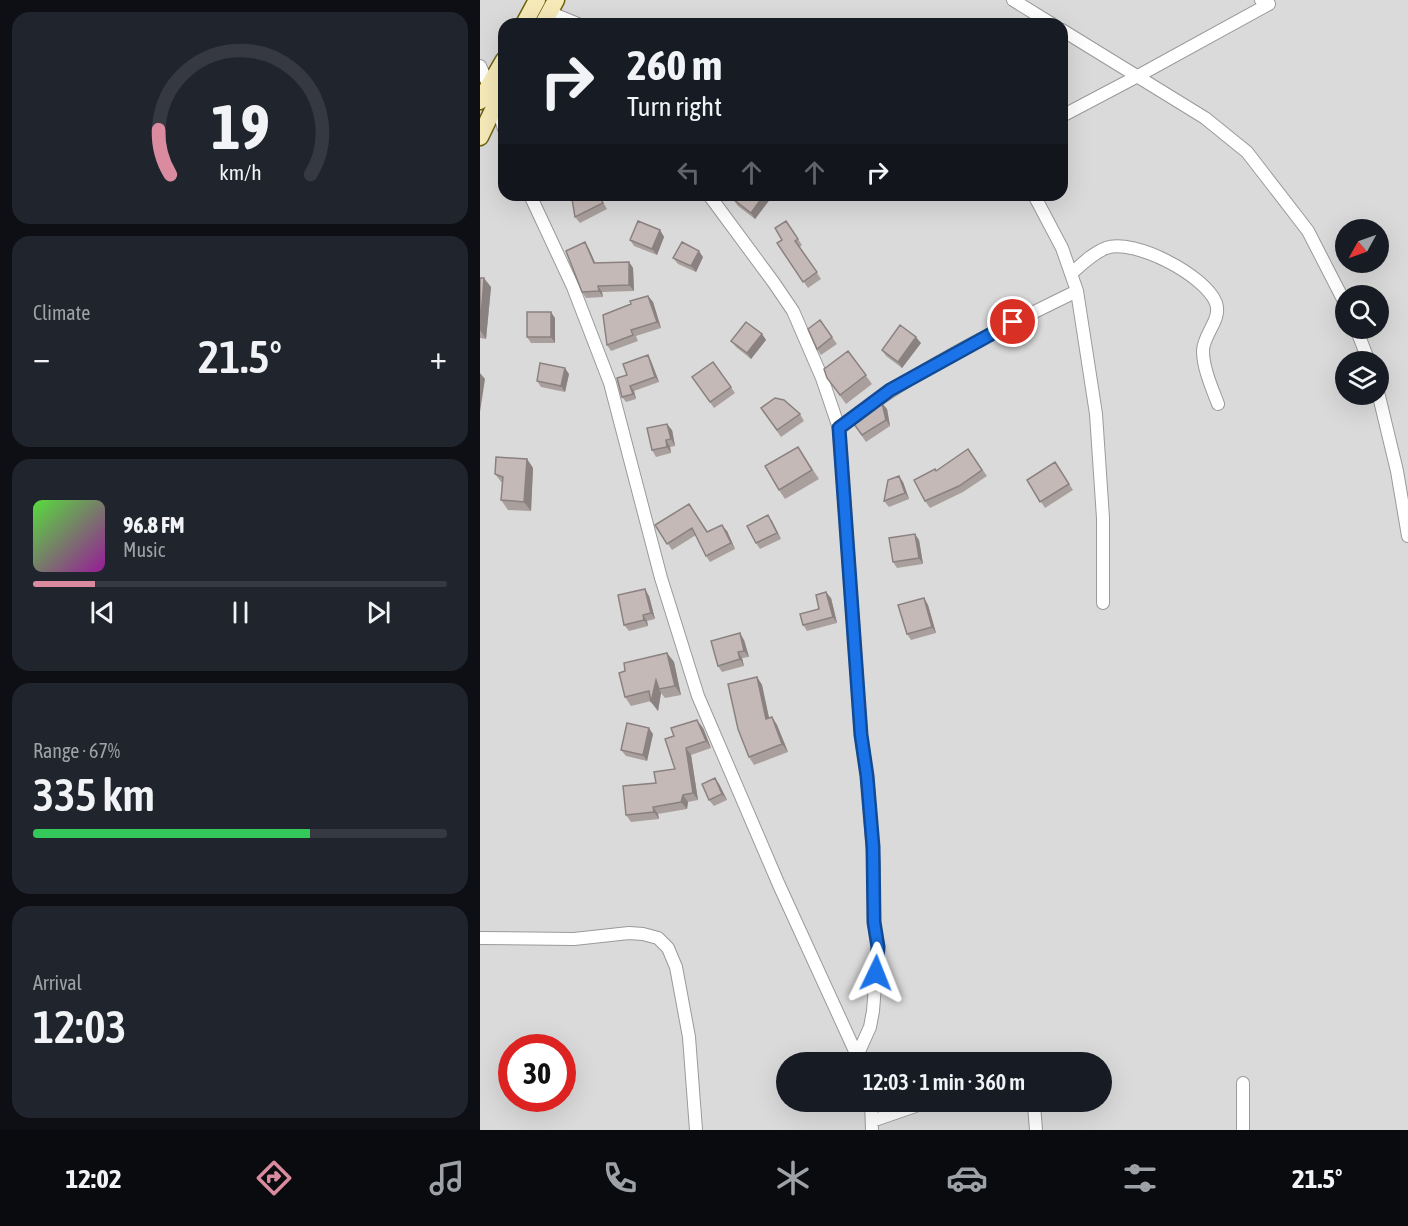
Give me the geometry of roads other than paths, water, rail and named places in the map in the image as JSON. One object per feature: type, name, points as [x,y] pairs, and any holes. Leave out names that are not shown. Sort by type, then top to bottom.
[{"type":"main road","points":[[527,18],[537,0]]},
{"type":"main road","points":[[480,136],[498,77]]},
{"type":"street","points":[[1013,0],[1042,18]]},
{"type":"street","points":[[1068,113],[1137,77],[1269,1]]},
{"type":"street","points":[[550,12],[564,18]]},
{"type":"street","points":[[1068,34],[1205,118],[1247,152],[1308,231],[1336,285]]},
{"type":"street","points":[[480,66],[498,112]]},
{"type":"street","points":[[533,201],[573,287],[610,383],[661,578],[698,696],[779,885],[855,1052]]},
{"type":"street","points":[[713,201],[793,311],[822,378],[839,428],[861,735],[868,787],[874,866],[874,922],[878,947],[873,1011],[861,1052]]},
{"type":"street","points":[[1037,201],[1072,273],[1077,291],[1095,414],[1103,518],[1103,603]]},
{"type":"street","points":[[1072,273],[1096,253],[1107,248],[1123,247],[1140,249],[1160,258],[1204,287],[1216,303],[1217,311],[1203,351],[1205,367],[1218,404]]},
{"type":"street","points":[[839,428],[890,390],[992,332],[1077,291]]},
{"type":"street","points":[[1381,405],[1397,471],[1408,536]]},
{"type":"street","points":[[480,938],[574,939],[629,933],[658,938],[668,948],[676,967],[689,1037],[696,1130]]},
{"type":"street","points":[[1243,1083],[1243,1130]]},
{"type":"street","points":[[872,1125],[903,1112]]},
{"type":"street","points":[[1035,1112],[1036,1130]]}]
